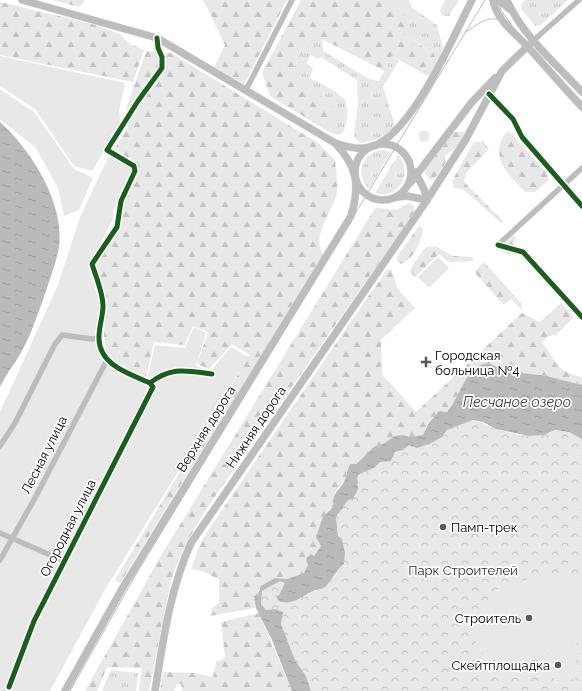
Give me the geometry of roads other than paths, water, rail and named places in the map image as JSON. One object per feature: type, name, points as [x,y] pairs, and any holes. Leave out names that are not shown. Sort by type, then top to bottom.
[{"type":"main road","points":[[22,0],[86,16],[157,38],[335,144],[349,148],[383,145],[394,147],[405,155],[424,188],[427,200],[408,196],[381,200],[372,198],[361,190],[349,160],[335,144]]},
{"type":"main road","points":[[356,178],[356,168],[359,158],[373,146],[395,132],[413,109],[472,0]]},
{"type":"main road","points":[[493,0],[501,19],[510,30],[581,103]]},
{"type":"main road","points":[[498,0],[511,10],[534,40],[582,92]]},
{"type":"main road","points":[[507,0],[511,10]]},
{"type":"main road","points":[[395,198],[406,188],[472,102],[534,40]]},
{"type":"main road","name":"Нижняя дорога","points":[[155,691],[167,623],[180,567],[191,543],[427,200],[466,139],[502,71]]},
{"type":"main road","points":[[406,188],[410,178],[410,165]]},
{"type":"main road","name":"Верхняя дорога","points":[[65,691],[122,589],[350,216],[356,199],[356,178]]},
{"type":"street","points":[[246,90],[292,0]]},
{"type":"street","points":[[534,40],[579,0]]},
{"type":"street","points":[[157,38],[158,48],[162,57],[162,68],[138,101],[107,150],[134,166],[135,171],[121,201],[117,228],[92,264],[103,305],[99,338],[101,349],[107,360],[114,366],[150,382],[160,375],[180,370],[212,374]]},
{"type":"street","points":[[489,94],[513,119],[522,137],[582,206]]},
{"type":"street","points":[[582,168],[498,245],[523,252],[582,317]]},
{"type":"street","points":[[0,446],[15,423],[55,344],[62,336],[92,339],[99,338]]},
{"type":"street","name":"Лесная улица","points":[[0,560],[35,498],[107,360]]},
{"type":"street","name":"Огородная улица","points":[[9,687],[34,621],[153,388],[150,382]]},
{"type":"street","points":[[0,533],[64,561]]},
{"type":"water","points":[[0,122],[23,147],[43,178],[57,213],[59,247],[44,297],[28,339],[0,387]]},
{"type":"water","name":"Песчаное озеро","points":[[488,363],[507,371],[547,376],[582,385],[582,439],[569,432],[555,430],[544,435],[529,436],[496,429],[483,422],[473,420],[447,430],[442,437],[429,444],[417,448],[409,445],[403,450],[395,452],[391,461],[380,462],[374,468],[359,474],[357,478],[358,489],[353,499],[348,500],[336,517],[338,536],[342,539],[345,553],[344,564],[323,589],[314,590],[293,602],[279,601],[276,596],[279,595],[285,583],[280,581],[262,591],[261,604],[266,610],[275,609],[283,612],[281,624],[295,660],[306,676],[311,691],[292,691],[272,640],[256,608],[254,596],[257,596],[261,586],[275,578],[287,579],[304,573],[308,565],[306,559],[311,554],[314,556],[321,546],[316,537],[323,517],[334,506],[333,501],[335,494],[344,481],[350,464],[356,464],[375,446],[378,447],[395,436],[403,435],[410,437],[423,435],[428,424],[439,411],[447,412],[464,383],[474,370],[480,365]]},
{"type":"tram line","points":[[70,691],[135,576],[485,0]]},
{"type":"tram line","points":[[498,0],[501,10],[513,27],[582,102]]},
{"type":"tram line","points":[[466,32],[487,20],[497,19],[511,23]]},
{"type":"place","name":"Городская больница №4","points":[[426,362]]},
{"type":"place","name":"Памп-трек","points":[[443,527]]},
{"type":"place","name":"Строитель","points":[[529,618]]},
{"type":"place","name":"Скейтплощадка","points":[[558,665]]},
{"type":"park label","name":"Парк Строителей","points":[[463,570]]}]
